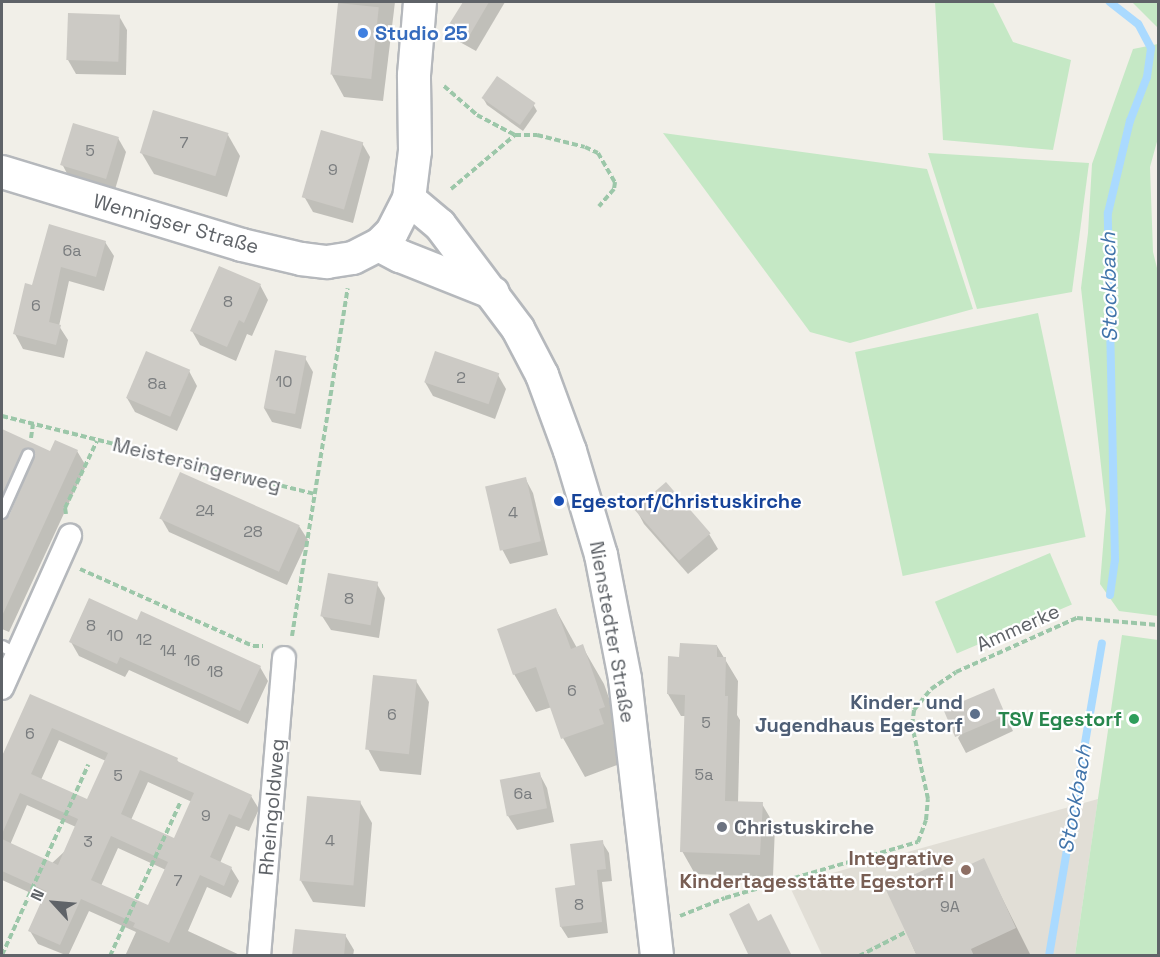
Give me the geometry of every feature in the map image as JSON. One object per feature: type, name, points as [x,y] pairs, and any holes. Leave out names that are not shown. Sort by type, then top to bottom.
[{"type":"main road","points":[[366,251],[392,232],[409,199],[415,151],[414,75],[420,2]]},
{"type":"main road","name":"Wennigser Straße","points":[[2,172],[242,245],[301,260],[327,262],[366,251]]},
{"type":"main road","name":"Nienstedter Straße","points":[[409,199],[436,220],[493,293],[518,330],[542,375],[570,451],[601,555],[625,680],[655,941]]},
{"type":"main road","points":[[366,251],[400,256],[493,293]]},
{"type":"street","points":[[2,688],[9,650],[70,536]]},
{"type":"street","name":"Rheingoldweg","points":[[259,956],[284,658]]},
{"type":"lane","points":[[2,513],[28,455]]},
{"type":"path","points":[[438,81],[477,115],[515,135],[537,135],[585,147],[598,153],[615,182],[614,189],[599,206]]},
{"type":"path","points":[[451,189],[515,135]]},
{"type":"path","points":[[59,560],[253,646],[275,647],[284,658],[290,649],[316,494],[366,251]]},
{"type":"path","points":[[2,416],[97,441]]},
{"type":"path","name":"Meistersingerweg","points":[[70,536],[65,508],[97,441],[316,494]]},
{"type":"path","name":"Ammerke","points":[[655,941],[725,898],[794,880],[918,842],[926,820],[928,799],[912,725],[914,710],[931,688],[956,672],[1077,618],[1158,625]]},
{"type":"path","points":[[2,954],[88,765]]},
{"type":"path","points":[[110,956],[181,801]]},
{"type":"path","points":[[859,956],[906,932]]},
{"type":"shaded area","name":"Integrative Kindertagesstätte Egestorf I","points":[[1098,799],[1075,955],[822,955],[789,885]]},
{"type":"green space","points":[[935,2],[993,2],[1013,42],[1071,60],[1053,150],[943,140]]},
{"type":"green space","points":[[1132,2],[1158,2],[1158,28]]},
{"type":"green space","points":[[1158,44],[1158,138],[1150,167],[1153,252],[1158,272],[1158,616],[1119,611],[1100,584],[1106,510],[1081,288],[1088,233],[1092,164],[1133,49]]},
{"type":"green space","points":[[663,133],[927,169],[973,309],[850,343],[810,332]]},
{"type":"green space","points":[[928,153],[1089,163],[1072,292],[977,309]]},
{"type":"green space","points":[[1038,313],[1086,537],[903,576],[855,352]]},
{"type":"green space","points":[[1050,553],[1072,605],[957,653],[935,602]]},
{"type":"green space","name":"TSV Egestorf","points":[[1122,635],[1158,640],[1158,955],[1075,955]]},
{"type":"building","points":[[463,2],[489,2],[468,38],[448,26]]},
{"type":"building","points":[[338,3],[379,7],[371,79],[330,75]]},
{"type":"building","points":[[68,13],[120,15],[118,62],[66,60]]},
{"type":"building","points":[[497,76],[536,103],[520,125],[482,98]]},
{"type":"building","points":[[153,110],[229,133],[215,176],[140,153]]},
{"type":"building","points":[[73,123],[119,137],[106,179],[60,165]]},
{"type":"building","points":[[321,130],[363,142],[344,209],[302,197]]},
{"type":"building","points":[[49,224],[106,241],[96,277],[61,267],[49,322],[61,325],[56,345],[13,334],[25,283],[32,285]]},
{"type":"building","points":[[219,266],[261,284],[244,323],[239,320],[227,347],[190,331]]},
{"type":"building","points":[[275,350],[306,356],[295,414],[264,408]]},
{"type":"building","points":[[146,351],[190,370],[170,417],[126,398]]},
{"type":"building","points":[[435,351],[499,373],[489,404],[424,382]]},
{"type":"building","points":[[2,429],[50,451],[55,440],[78,450],[2,616],[2,520],[9,516],[35,455],[31,448],[23,449],[2,496]]},
{"type":"building","points":[[180,472],[300,525],[279,572],[159,519]]},
{"type":"building","points":[[526,477],[541,541],[500,551],[485,486]]},
{"type":"building","points":[[666,482],[711,533],[679,561],[634,510]]},
{"type":"building","points":[[328,573],[378,582],[371,625],[320,616]]},
{"type":"building","points":[[89,598],[137,620],[141,611],[261,666],[240,711],[120,657],[117,664],[69,642]]},
{"type":"building","points":[[556,608],[571,649],[583,644],[605,707],[599,709],[604,724],[561,739],[536,667],[513,675],[497,629]]},
{"type":"building","points":[[680,643],[717,645],[717,657],[726,657],[725,696],[728,696],[725,801],[763,802],[760,855],[680,852],[685,695],[667,694],[668,656],[679,657]]},
{"type":"building","points":[[373,675],[417,680],[409,754],[365,750]]},
{"type":"building","name":"Kinder- und Jugendhaus Egestorf","points":[[994,688],[1006,716],[955,737],[943,709]]},
{"type":"building","points":[[30,694],[178,758],[177,761],[252,795],[241,819],[229,814],[210,857],[232,867],[224,886],[200,875],[169,943],[133,927],[135,923],[81,899],[60,945],[28,931],[46,891],[2,871],[2,839],[58,865],[78,819],[20,793],[2,834],[2,756]],"holes":[[[52,728],[108,753],[87,799],[31,774]],[[140,770],[194,793],[174,838],[121,814]],[[111,836],[168,862],[148,905],[91,880]]]},
{"type":"building","points":[[540,772],[547,808],[507,816],[500,780]]},
{"type":"building","points":[[307,796],[361,801],[353,885],[300,881]]},
{"type":"building","points":[[603,840],[606,869],[597,870],[602,922],[560,927],[555,888],[575,885],[570,844]]},
{"type":"building","points":[[984,858],[1016,928],[971,949],[974,956],[917,956],[885,888],[939,863],[945,876]]},
{"type":"building","points":[[749,903],[758,921],[771,914],[792,956],[749,956],[729,914]]},
{"type":"building","points":[[295,929],[346,934],[344,956],[292,956]]},
{"type":"waterway","name":"Stockbach","points":[[1110,2],[1138,24],[1151,48],[1147,77],[1130,121],[1108,213],[1115,560],[1110,595]]},
{"type":"waterway","name":"Stockbach","points":[[1049,956],[1102,643]]},
{"type":"place","name":"Studio 25","points":[[363,33]]},
{"type":"place","name":"Egestorf/Christuskirche","points":[[559,501]]},
{"type":"place","name":"Kinder- und Jugendhaus Egestorf","points":[[975,714]]},
{"type":"place","name":"TSV Egestorf","points":[[1134,719]]},
{"type":"place","name":"Christuskirche","points":[[722,827]]},
{"type":"place","name":"Integrative Kindertagesstätte Egestorf I","points":[[966,870]]}]
